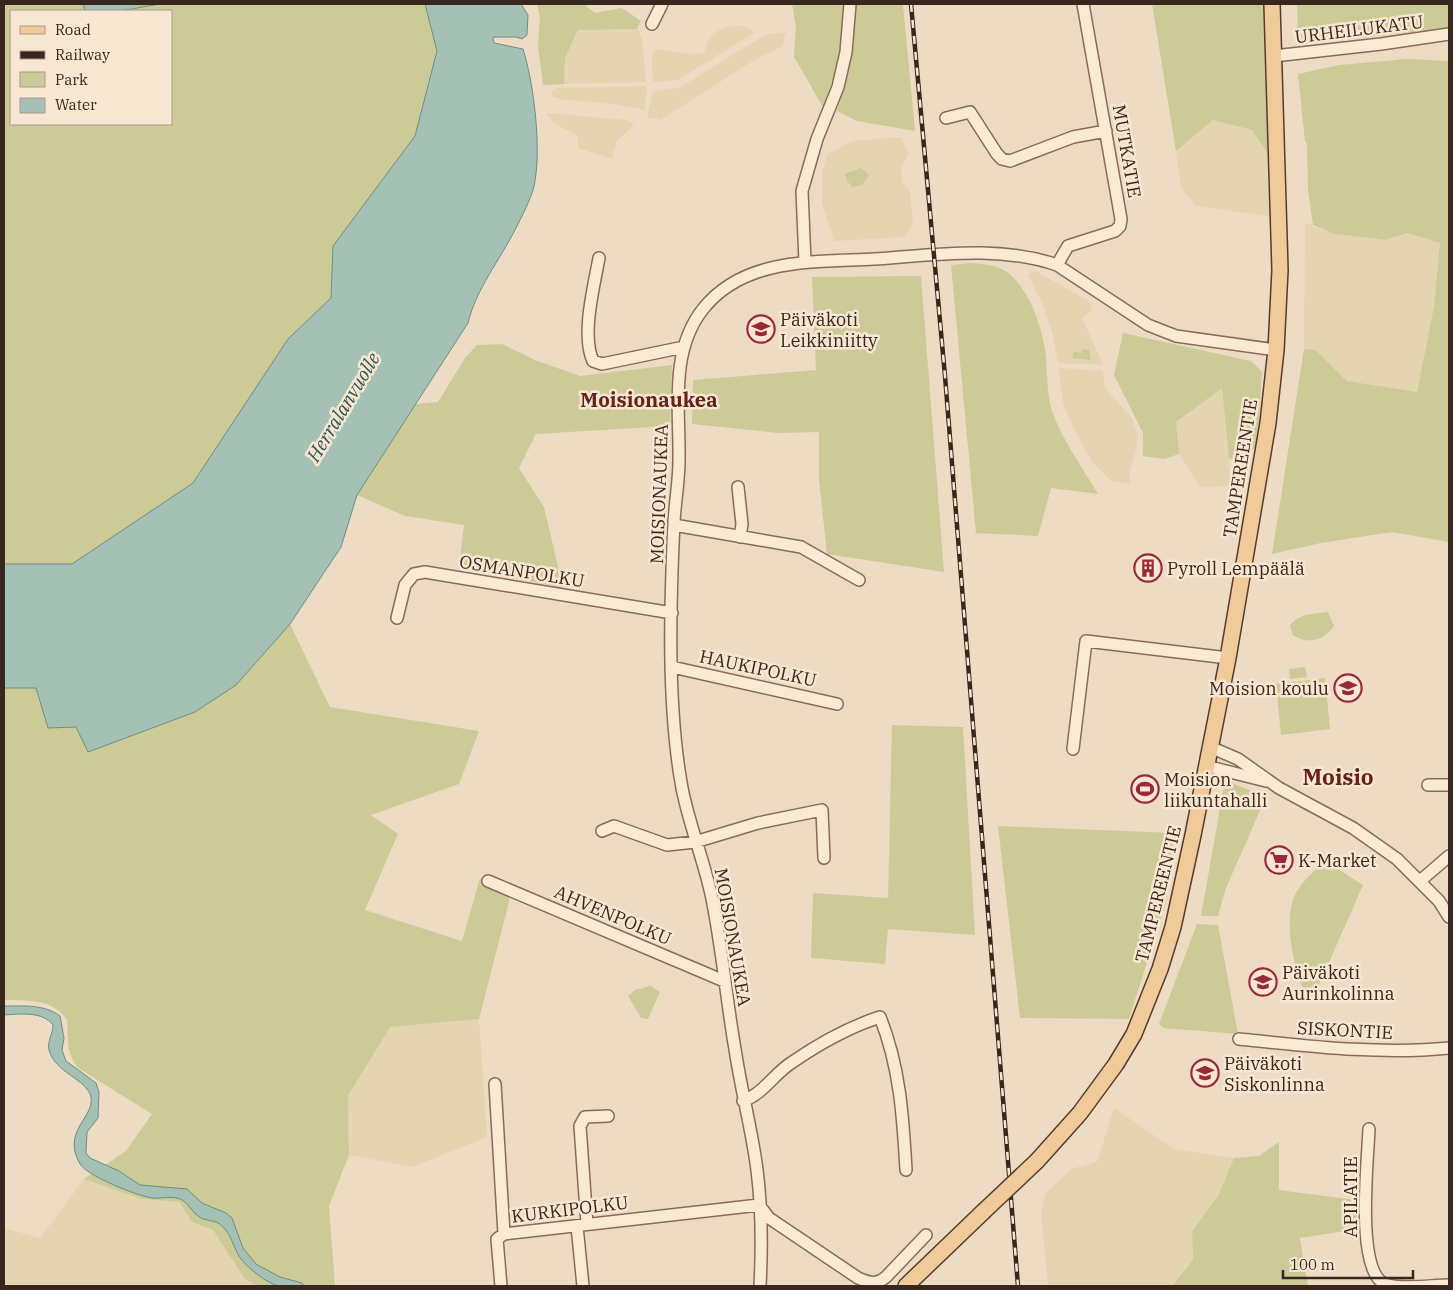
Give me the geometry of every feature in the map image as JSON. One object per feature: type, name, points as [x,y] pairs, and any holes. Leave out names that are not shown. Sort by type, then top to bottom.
[{"type":"main road","name":"TAMPEREENTIE","points":[[906,1286],[1037,1162],[1080,1112],[1116,1064],[1144,1012],[1173,928],[1228,658],[1268,423],[1276,350],[1280,270],[1272,4]]},
{"type":"street","points":[[652,24],[662,4]]},
{"type":"street","points":[[805,262],[802,191],[817,138],[838,87],[846,52],[850,4]]},
{"type":"street","name":"MUTKATIE","points":[[1057,265],[1065,248],[1073,242],[1115,231],[1120,226],[1121,219],[1083,4]]},
{"type":"street","name":"URHEILUKATU","points":[[1274,56],[1382,44],[1449,34]]},
{"type":"street","points":[[946,118],[970,112],[997,154],[1002,159],[1010,161],[1073,137],[1106,131]]},
{"type":"street","name":"MOISIONAUKEA","points":[[760,1286],[762,1234],[757,1170],[743,1101],[713,907],[681,782],[672,667],[674,525],[679,465],[679,380],[684,348],[703,309],[736,281],[765,269],[805,262],[976,253],[1026,256],[1057,265],[1148,325],[1176,336],[1276,350]]},
{"type":"street","points":[[599,258],[591,306],[588,340],[593,361],[602,364],[684,348]]},
{"type":"street","points":[[738,487],[742,524],[740,538]]},
{"type":"street","points":[[674,525],[740,538],[801,547],[859,580]]},
{"type":"street","name":"OSMANPOLKU","points":[[397,618],[405,585],[414,574],[425,572],[672,613]]},
{"type":"street","points":[[1074,749],[1086,642],[1228,658]]},
{"type":"street","name":"HAUKIPOLKU","points":[[672,667],[837,704]]},
{"type":"street","points":[[1210,746],[1238,759],[1270,782],[1354,828],[1397,859],[1439,901],[1449,917]]},
{"type":"street","points":[[1206,766],[1270,782]]},
{"type":"street","points":[[1428,785],[1449,786]]},
{"type":"street","points":[[602,832],[607,827],[614,826],[667,845],[696,842],[758,822],[822,810],[824,858]]},
{"type":"street","points":[[1420,881],[1449,856]]},
{"type":"street","name":"AHVENPOLKU","points":[[488,881],[724,981]]},
{"type":"street","points":[[743,1101],[752,1098],[789,1064],[863,1022],[880,1017],[895,1065],[902,1104],[906,1170]]},
{"type":"street","name":"SISKONTIE","points":[[1239,1039],[1418,1051],[1449,1048]]},
{"type":"street","name":"KURKIPOLKU","points":[[495,1084],[504,1234],[759,1205]]},
{"type":"street","points":[[583,1286],[580,1126],[585,1117],[608,1116]]},
{"type":"street","name":"APILATIE","points":[[1369,1129],[1366,1228],[1369,1256],[1376,1277],[1383,1283],[1394,1286],[1449,1285]]},
{"type":"street","points":[[759,1205],[769,1218],[858,1278],[870,1283],[880,1282],[886,1277],[926,1235]]},
{"type":"street","points":[[501,1286],[497,1239],[504,1234]]},
{"type":"shaded area","points":[[732,26],[743,26],[755,32],[678,80],[653,82],[652,60],[655,49],[693,54],[704,53],[708,40],[719,30]]},
{"type":"shaded area","points":[[603,28],[637,29],[642,38],[646,82],[564,84],[565,58],[578,30]]},
{"type":"shaded area","points":[[786,32],[782,47],[761,56],[660,120],[647,117],[653,91],[679,88],[765,35]]},
{"type":"shaded area","points":[[646,86],[644,110],[615,104],[566,100],[553,97],[551,91],[556,88]]},
{"type":"shaded area","points":[[546,113],[627,120],[634,125],[617,141],[612,159],[578,148],[578,136],[554,123]]},
{"type":"shaded area","points":[[1213,120],[1252,130],[1268,154],[1269,216],[1196,206],[1181,188],[1176,151]]},
{"type":"shaded area","points":[[901,137],[909,153],[901,167],[902,182],[910,192],[913,224],[904,237],[834,241],[822,203],[822,173],[827,154],[852,141]]},
{"type":"shaded area","points":[[1305,223],[1335,234],[1385,240],[1407,233],[1440,243],[1434,306],[1417,392],[1347,381],[1316,350],[1304,349]]},
{"type":"shaded area","points":[[1034,270],[1087,300],[1091,305],[1092,310],[1082,318],[1103,365],[1058,363],[1052,332],[1043,305],[1028,275]]},
{"type":"shaded area","points":[[1059,368],[1103,371],[1105,389],[1132,418],[1138,436],[1137,448],[1129,473],[1131,482],[1128,484],[1111,481],[1093,463],[1077,435],[1063,404]]},
{"type":"shaded area","points":[[1222,387],[1231,486],[1200,487],[1179,454],[1176,422]]},
{"type":"shaded area","points":[[479,1019],[487,1137],[412,1167],[349,1155],[348,1096],[390,1027]]},
{"type":"shaded area","points":[[1114,1108],[1174,1149],[1234,1158],[1218,1196],[1192,1231],[1194,1260],[1172,1286],[1048,1286],[1041,1214],[1045,1194],[1071,1169],[1097,1162]]},
{"type":"shaded area","points":[[84,1179],[142,1199],[179,1202],[192,1222],[213,1230],[245,1279],[258,1286],[4,1286],[4,1228],[40,1238]]},
{"type":"green space","points":[[4,4],[83,4],[85,10],[10,10],[10,125],[172,125],[172,10],[126,10],[160,4],[425,4],[437,51],[415,136],[333,246],[331,298],[288,339],[193,483],[72,564],[4,564]]},
{"type":"green space","points":[[537,4],[584,4],[595,13],[622,8],[641,21],[637,29],[578,30],[565,58],[564,84],[543,85],[538,46],[540,17]]},
{"type":"green space","points":[[792,4],[844,4],[838,65],[823,107],[794,57],[796,27]]},
{"type":"green space","points":[[854,4],[903,4],[915,131],[857,121],[837,111],[848,64]]},
{"type":"green space","points":[[1152,4],[1265,4],[1268,154],[1252,130],[1213,120],[1176,151]]},
{"type":"green space","points":[[1297,4],[1449,4],[1449,28],[1298,45]]},
{"type":"green space","points":[[1407,59],[1449,61],[1449,542],[1392,532],[1321,543],[1272,554],[1304,349],[1316,350],[1347,381],[1417,392],[1434,306],[1440,243],[1407,233],[1385,240],[1335,234],[1313,225],[1308,191],[1307,144],[1305,141],[1298,74],[1339,65]]},
{"type":"green space","points":[[861,168],[869,175],[862,185],[853,187],[847,181],[845,174]]},
{"type":"green space","points":[[971,263],[994,266],[1007,272],[1015,279],[1028,297],[1037,318],[1043,340],[1052,411],[1067,443],[1098,494],[1051,488],[1038,536],[976,533],[951,265]]},
{"type":"green space","points":[[921,276],[944,572],[827,554],[819,479],[819,432],[778,433],[692,424],[693,380],[816,370],[812,277]]},
{"type":"green space","points":[[1123,333],[1251,361],[1262,372],[1258,438],[1255,448],[1229,460],[1222,388],[1176,422],[1179,454],[1164,459],[1143,456],[1143,433],[1114,375]]},
{"type":"green space","points":[[502,344],[535,360],[580,376],[672,365],[670,426],[536,434],[519,468],[544,507],[563,588],[459,566],[464,525],[405,516],[357,495],[416,404],[438,402],[465,358],[477,345]]},
{"type":"green space","points":[[1084,349],[1089,350],[1091,360],[1072,358],[1074,351],[1080,353]]},
{"type":"green space","points":[[1328,612],[1334,626],[1325,635],[1310,641],[1293,635],[1290,626],[1297,619],[1302,616]]},
{"type":"green space","points":[[290,624],[330,707],[479,731],[459,784],[371,815],[398,834],[365,910],[462,941],[480,878],[510,898],[479,1019],[390,1027],[348,1096],[349,1155],[329,1206],[335,1286],[258,1286],[245,1279],[213,1230],[192,1222],[179,1202],[142,1199],[84,1179],[126,1151],[152,1114],[78,1068],[69,1051],[67,1019],[60,1012],[53,1007],[38,1002],[4,1000],[4,688],[36,688],[48,728],[76,727],[88,752],[195,712],[236,685]]},
{"type":"green space","points":[[1305,667],[1307,677],[1290,679],[1289,669]]},
{"type":"green space","points":[[1325,678],[1330,729],[1281,735],[1276,684]]},
{"type":"green space","points":[[892,725],[963,727],[975,935],[888,929],[885,964],[811,958],[813,893],[888,898]]},
{"type":"green space","points":[[1225,780],[1266,797],[1226,888],[1218,916],[1201,916]]},
{"type":"green space","points":[[998,826],[1174,833],[1166,902],[1129,1019],[1020,1018]]},
{"type":"green space","points":[[1325,861],[1363,885],[1315,994],[1308,998],[1294,961],[1291,946],[1290,916],[1296,893],[1305,880]]},
{"type":"green space","points":[[1197,924],[1218,925],[1238,1034],[1163,1028],[1159,1024]]},
{"type":"green space","points":[[650,986],[660,992],[648,1019],[641,1018],[628,996],[635,990]]},
{"type":"green space","points":[[1279,1142],[1279,1190],[1355,1200],[1358,1229],[1300,1238],[1308,1286],[1172,1286],[1193,1260],[1192,1231],[1218,1196],[1234,1158],[1259,1156]]},
{"type":"water","points":[[83,4],[160,4],[126,10],[85,10]]},
{"type":"water","name":"Herralanvuolle","points":[[425,4],[521,4],[528,15],[527,35],[522,39],[516,37],[494,37],[493,39],[494,43],[523,49],[527,63],[536,117],[537,136],[536,171],[531,196],[510,240],[482,286],[468,323],[357,495],[341,547],[290,624],[236,685],[195,712],[88,752],[76,727],[48,728],[36,688],[4,688],[4,564],[72,564],[193,483],[288,339],[331,298],[333,246],[415,136],[437,51]]},
{"type":"water","points":[[4,1006],[26,1006],[47,1009],[60,1016],[64,1038],[62,1050],[66,1061],[96,1083],[99,1092],[98,1118],[87,1132],[86,1153],[90,1158],[119,1171],[140,1185],[187,1189],[202,1203],[226,1213],[232,1218],[243,1248],[256,1264],[280,1277],[302,1283],[304,1286],[276,1285],[258,1275],[239,1256],[230,1236],[220,1224],[201,1218],[182,1200],[171,1197],[152,1198],[136,1194],[102,1180],[85,1169],[80,1164],[75,1152],[74,1142],[91,1104],[91,1097],[84,1085],[52,1058],[49,1050],[49,1041],[53,1025],[37,1015],[4,1015]]},
{"type":"railway","points":[[911,4],[945,376],[1018,1286]]},
{"type":"place","name":"Päiväkoti Leikkiniitty","points":[[761,329]]},
{"type":"place","name":"Pyroll Lempäälä","points":[[1148,568]]},
{"type":"place","name":"Moision koulu","points":[[1348,688]]},
{"type":"place","name":"Moision liikuntahalli","points":[[1145,789]]},
{"type":"place","name":"K-Market","points":[[1279,860]]},
{"type":"place","name":"Päiväkoti Aurinkolinna","points":[[1263,982]]},
{"type":"place","name":"Päiväkoti Siskonlinna","points":[[1205,1073]]},
{"type":"district","name":"Moisionaukea","points":[[649,399]]},
{"type":"district","name":"Moisio","points":[[1338,776]]}]
